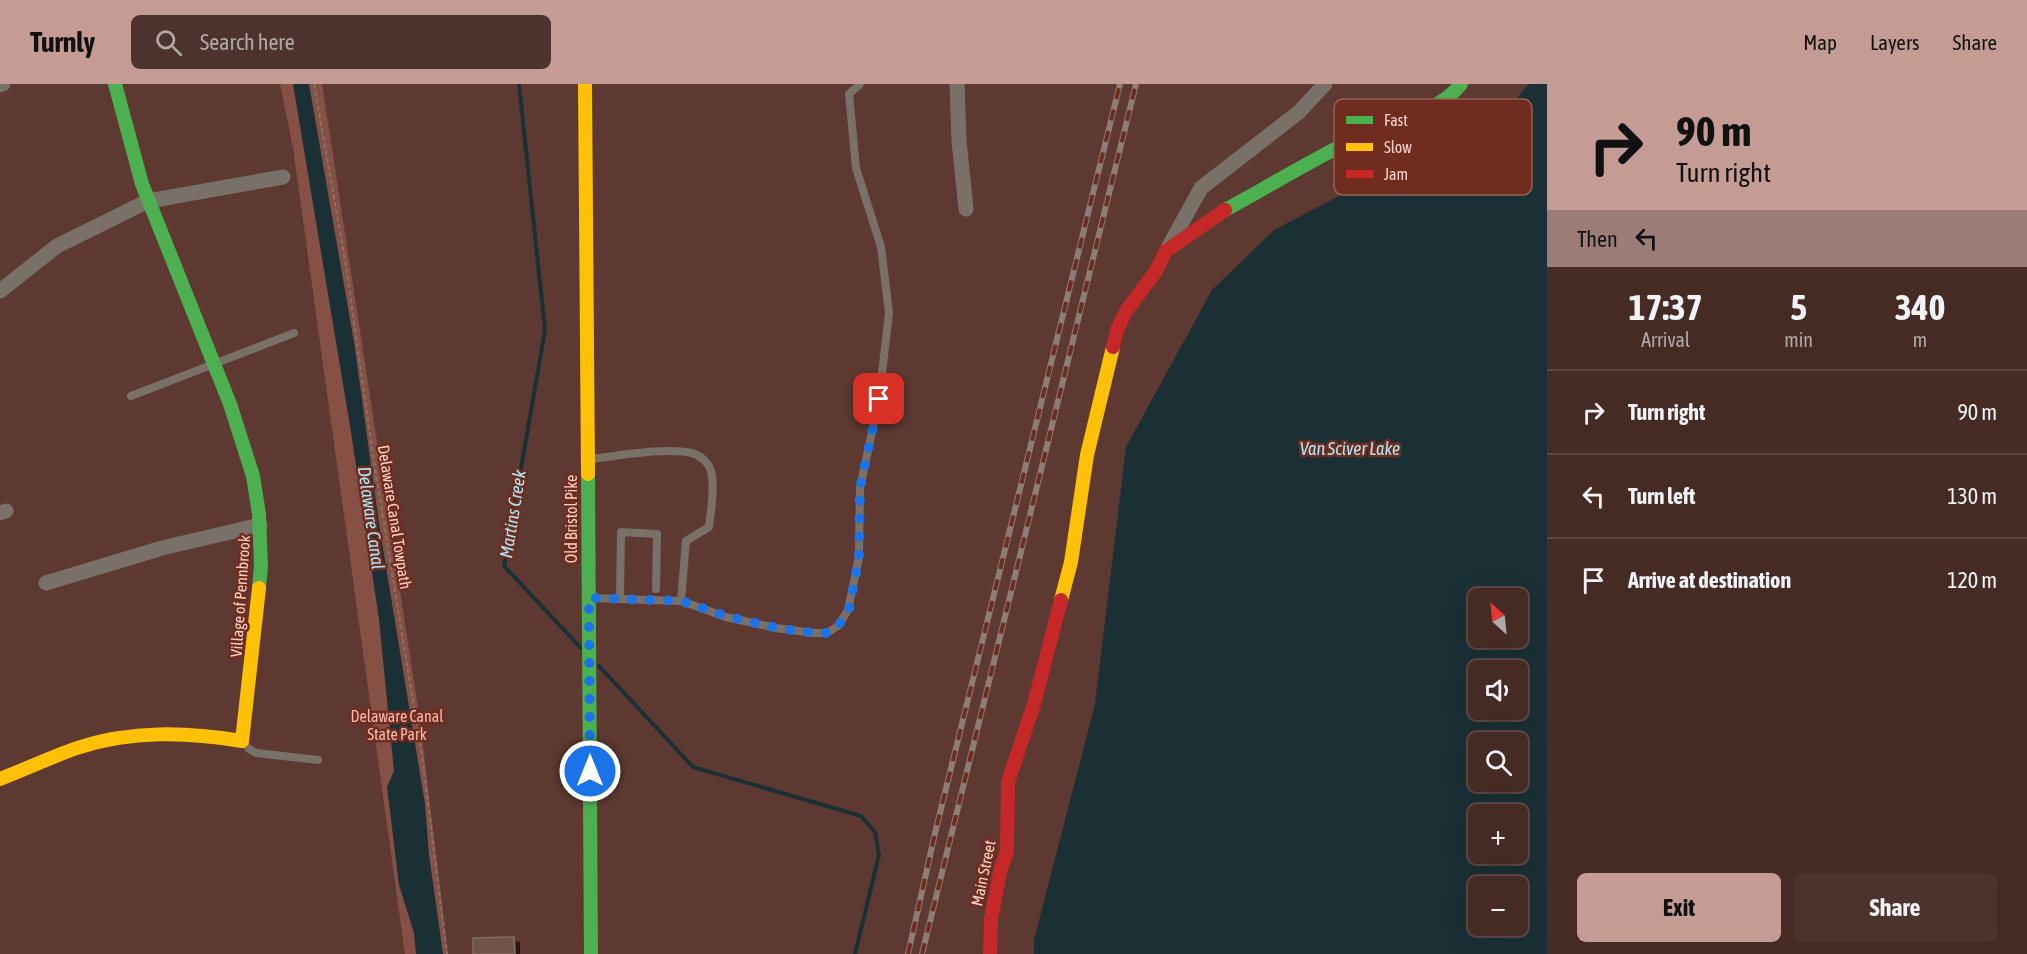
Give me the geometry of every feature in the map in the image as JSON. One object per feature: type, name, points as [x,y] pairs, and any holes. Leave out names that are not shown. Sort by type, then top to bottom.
[{"type":"street","name":"Village of Pennbrook","points":[[115,84],[142,184],[244,444],[253,476],[260,525],[261,566],[242,741]]},
{"type":"street","name":"Old Bristol Pike","points":[[585,84],[591,954]]},
{"type":"street","points":[[957,84],[966,209]]},
{"type":"street","points":[[1166,251],[1201,188],[1299,112],[1325,84]]},
{"type":"street","points":[[1444,99],[1455,92],[1461,84]]},
{"type":"street","points":[[1166,251],[1216,214],[1334,150]]},
{"type":"street","points":[[0,291],[57,246],[148,201],[283,177]]},
{"type":"street","name":"Main Street","points":[[990,954],[990,919],[1007,851],[1008,782],[1035,704],[1071,562],[1088,455],[1117,330],[1126,311],[1156,271],[1166,251]]},
{"type":"street","points":[[46,583],[162,548],[260,525]]},
{"type":"street","points":[[0,779],[76,748],[132,735],[192,734],[242,741]]},
{"type":"lane","points":[[589,598],[681,601],[726,616],[776,628],[813,633],[827,633],[838,626],[849,610],[859,557],[860,488],[879,399],[889,314],[881,247],[856,168],[849,94],[860,84]]},
{"type":"lane","points":[[131,396],[294,333]]},
{"type":"lane","points":[[588,459],[657,452],[693,453],[706,460],[711,471],[709,527],[686,541],[681,601]]},
{"type":"lane","points":[[620,599],[621,532],[657,534],[656,589]]},
{"type":"lane","points":[[242,741],[256,753],[318,760]]},
{"type":"path","name":"Delaware Canal Towpath","points":[[314,84],[346,266],[375,469],[422,756],[447,954]]},
{"type":"green space","name":"Delaware Canal State Park","points":[[280,84],[322,84],[420,721],[448,954],[405,954],[293,148]]},
{"type":"water","name":"Delaware Canal","points":[[293,84],[309,84],[355,348],[379,524],[425,804],[429,855],[443,954],[416,954],[414,933],[399,885],[387,787],[394,771],[379,619],[351,432]]},
{"type":"water","name":"Van Sciver Lake","points":[[1529,84],[1547,84],[1547,954],[1034,954],[1034,940],[1095,704],[1126,447],[1212,290],[1274,230],[1341,195],[1532,195],[1532,99],[1516,99]]},
{"type":"building","points":[[514,937],[515,954],[473,954],[473,938]]},
{"type":"waterway","name":"Martins Creek","points":[[519,84],[545,330],[504,566],[581,648]]},
{"type":"waterway","name":"Martins Creek","points":[[599,666],[693,767],[861,816],[875,832],[879,855],[855,954]]},
{"type":"railway","points":[[908,954],[936,829],[1120,84]]},
{"type":"railway","points":[[922,954],[1136,84]]},
{"type":"traffic: fast","points":[[115,84],[142,184],[230,404],[253,476],[259,514],[261,566],[259,588]]},
{"type":"traffic: fast","points":[[1445,99],[1461,84]]},
{"type":"traffic: fast","points":[[1225,210],[1334,150]]},
{"type":"traffic: fast","points":[[588,474],[591,954]]},
{"type":"traffic: slow","points":[[585,84],[588,474]]},
{"type":"traffic: slow","points":[[1061,600],[1071,562],[1087,455],[1113,347]]},
{"type":"traffic: slow","points":[[0,779],[77,748],[118,738],[159,734],[242,741],[259,588]]},
{"type":"traffic: jam","points":[[1113,347],[1117,330],[1126,311],[1156,271],[1166,251],[1225,210]]},
{"type":"traffic: jam","points":[[990,954],[991,919],[1000,872],[1007,851],[1008,782],[1034,704],[1061,600]]},
{"type":"route","points":[[590,771],[589,598],[681,601],[726,616],[776,628],[813,633],[827,633],[838,626],[849,610],[859,557],[860,488],[879,399]]}]
